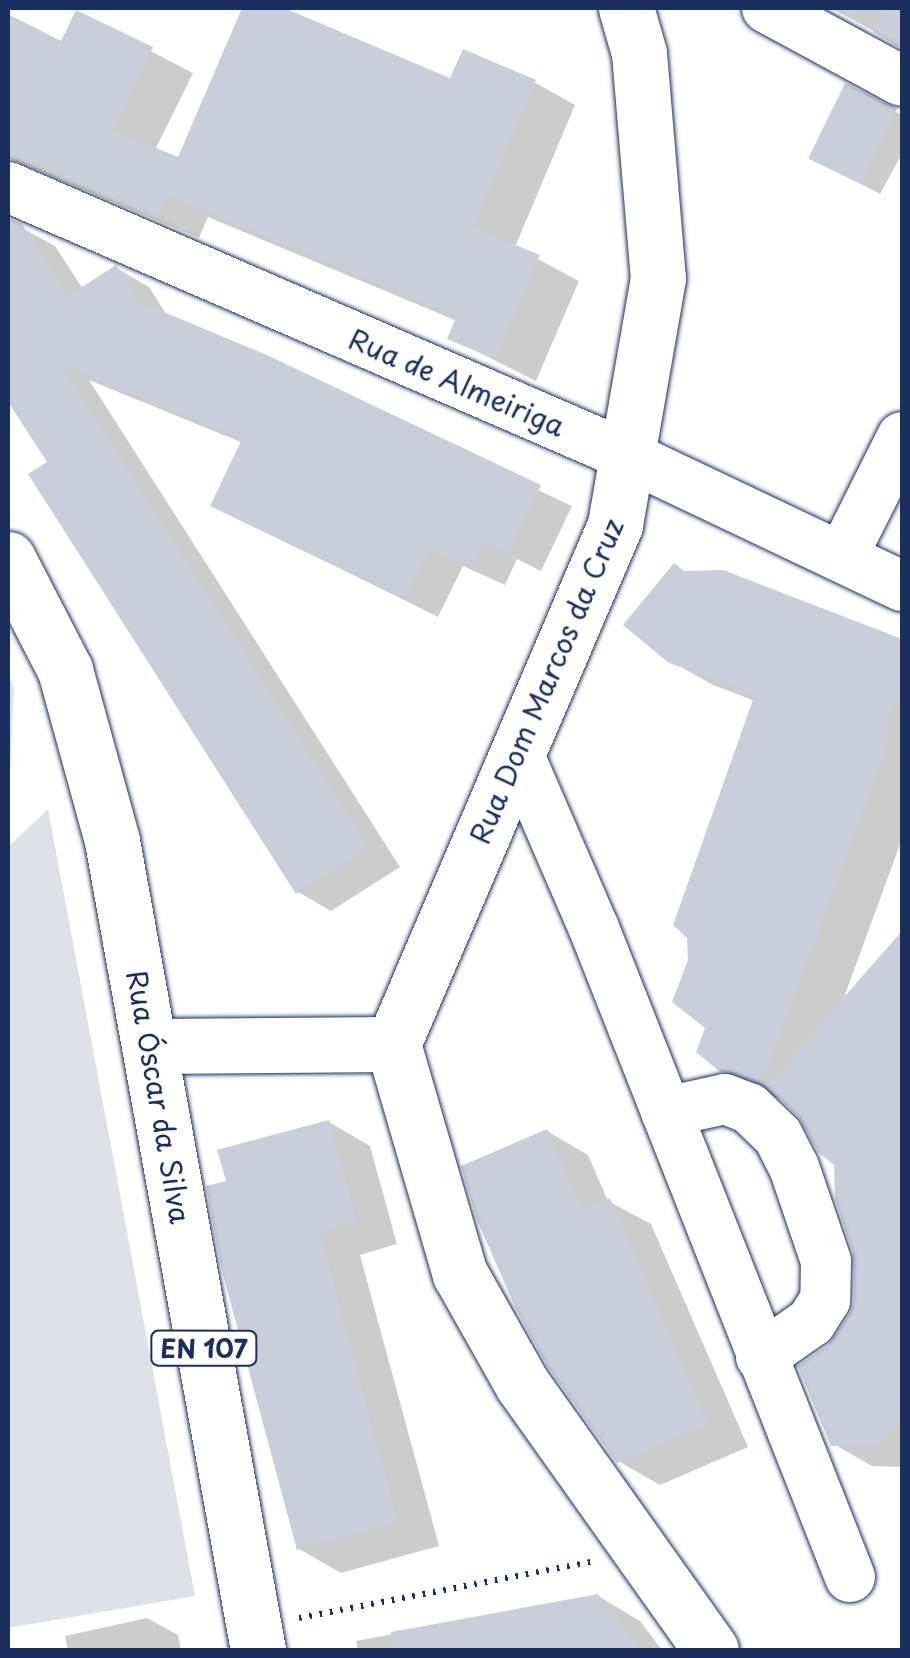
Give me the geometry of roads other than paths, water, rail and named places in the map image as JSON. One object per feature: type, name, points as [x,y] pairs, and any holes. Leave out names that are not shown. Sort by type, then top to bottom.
[{"type":"street","name":"Rua Dom Marcos da Cruz","points":[[392,1044],[615,524],[658,278],[640,53],[626,8]]},
{"type":"street","points":[[768,8],[902,81]]},
{"type":"street","name":"Rua de Almeiriga","points":[[8,187],[628,456],[902,586]]},
{"type":"street","points":[[842,557],[902,437]]},
{"type":"street","name":"Rua Óscar da Silva","points":[[8,559],[65,670],[112,841],[256,1639]]},
{"type":"street","points":[[518,752],[594,926],[850,1577]]},
{"type":"street","points":[[151,1046],[392,1044],[460,1274],[522,1384],[712,1650]]},
{"type":"street","points":[[666,1112],[725,1100],[748,1108],[778,1136],[794,1167],[826,1261],[825,1300],[811,1322],[761,1357]]}]
